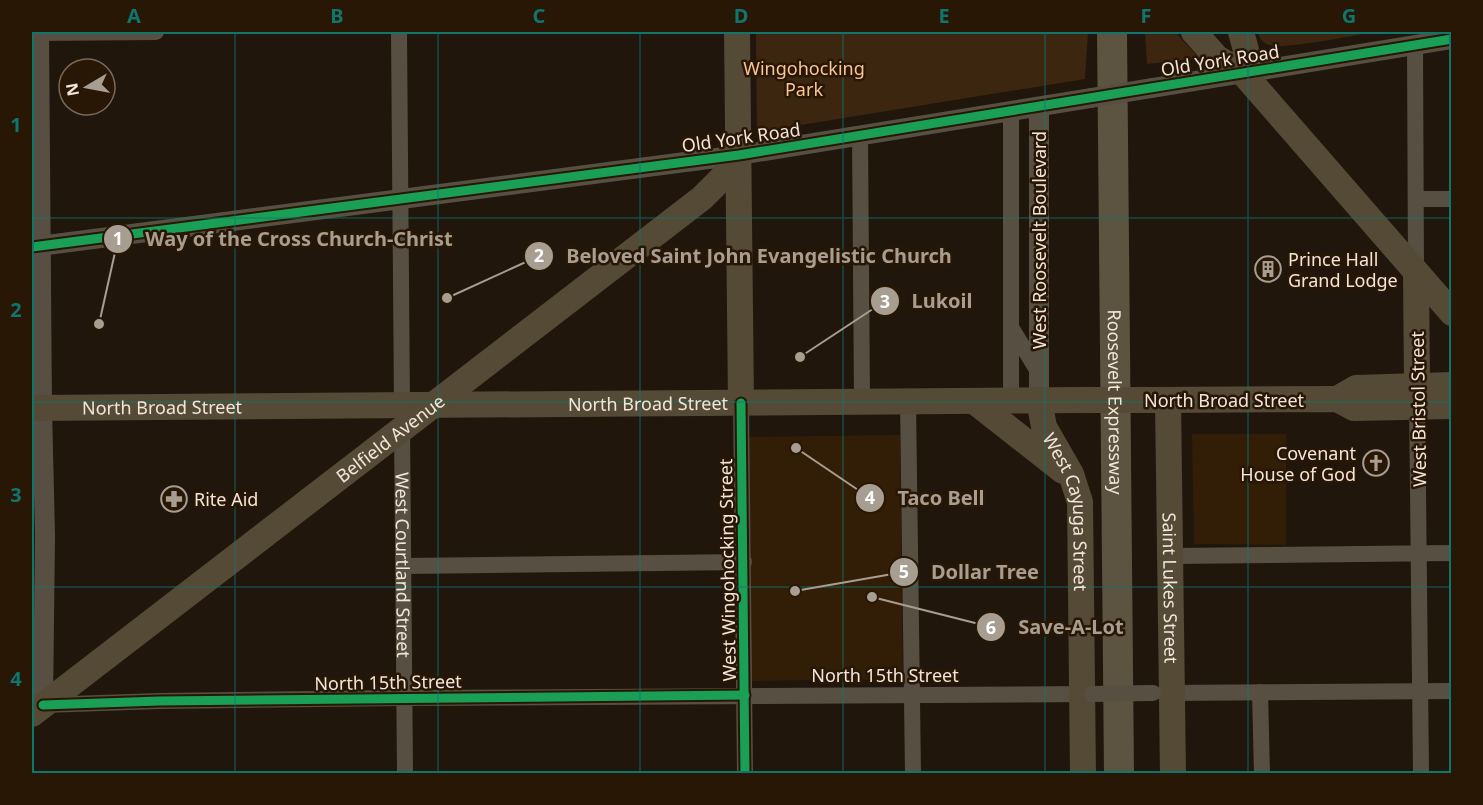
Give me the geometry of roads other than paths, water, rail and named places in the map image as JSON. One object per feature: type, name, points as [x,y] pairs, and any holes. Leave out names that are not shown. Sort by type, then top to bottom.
[{"type":"highway","name":"Roosevelt Expressway","points":[[1112,32],[1119,774]]},
{"type":"highway","name":"Roosevelt Expressway","points":[[1130,32],[1136,774]]},
{"type":"main road","name":"West Wingohocking Street","points":[[737,32],[741,403]]},
{"type":"main road","points":[[1194,32],[1217,58],[1243,73],[1452,313]]},
{"type":"main road","points":[[1242,32],[1246,50],[1243,73]]},
{"type":"main road","name":"Belfield Avenue","points":[[35,708],[402,416],[432,405],[702,198],[740,155]]},
{"type":"main road","name":"West Bristol Street","points":[[1416,272],[1417,396]]},
{"type":"main road","name":"North Broad Street","points":[[1417,396],[1452,385]]},
{"type":"main road","name":"North Broad Street","points":[[432,405],[1337,399],[1356,388],[1417,396],[1452,405]]},
{"type":"main road","name":"West Cayuga Street","points":[[1039,400],[1044,427],[1071,474],[1080,502],[1087,694],[1083,774]]},
{"type":"main road","name":"Saint Lukes Street","points":[[1163,400],[1170,556],[1162,693],[1173,774]]},
{"type":"main road","points":[[974,401],[1059,467],[1077,489]]},
{"type":"main road","name":"North Broad Street","points":[[37,408],[402,416]]},
{"type":"street","points":[[35,708],[38,564],[37,32],[156,32]]},
{"type":"street","name":"West Courtland Street","points":[[399,32],[405,774]]},
{"type":"street","name":"Old York Road","points":[[36,246],[740,155],[1452,39]]},
{"type":"street","name":"West Bristol Street","points":[[1415,45],[1416,272]]},
{"type":"street","name":"West Roosevelt Boulevard","points":[[1039,107],[1039,400]]},
{"type":"street","name":"West Roosevelt Boulevard","points":[[1011,111],[1011,400]]},
{"type":"street","points":[[860,135],[862,401]]},
{"type":"street","points":[[1416,199],[1452,199]]},
{"type":"street","name":"West Roosevelt Boulevard","points":[[1012,329],[1039,372]]},
{"type":"street","name":"West Bristol Street","points":[[1417,396],[1421,774]]},
{"type":"street","points":[[908,401],[913,774]]},
{"type":"street","name":"West Wingohocking Street","points":[[741,403],[745,774]]},
{"type":"street","points":[[1170,556],[1452,553]]},
{"type":"street","points":[[403,566],[744,562]]},
{"type":"street","name":"North 15th Street","points":[[35,708],[159,701],[404,698],[1452,691]]},
{"type":"street","points":[[1260,692],[1262,774]]},
{"type":"place","name":"Prince Hall Grand Lodge","points":[[1268,269]]},
{"type":"place","name":"Beloved Saint John Evangelistic Church","points":[[447,298]]},
{"type":"place","name":"Way of the Cross Church-Christ","points":[[99,324]]},
{"type":"place","name":"Lukoil","points":[[800,357]]},
{"type":"place","name":"Taco Bell","points":[[796,448]]},
{"type":"place","name":"Covenant House of God","points":[[1376,463]]},
{"type":"place","name":"Rite Aid","points":[[174,499]]},
{"type":"place","name":"Dollar Tree","points":[[795,591]]},
{"type":"place","name":"Save-A-Lot","points":[[872,597]]},
{"type":"park label","name":"Wingohocking Park","points":[[804,78]]}]
